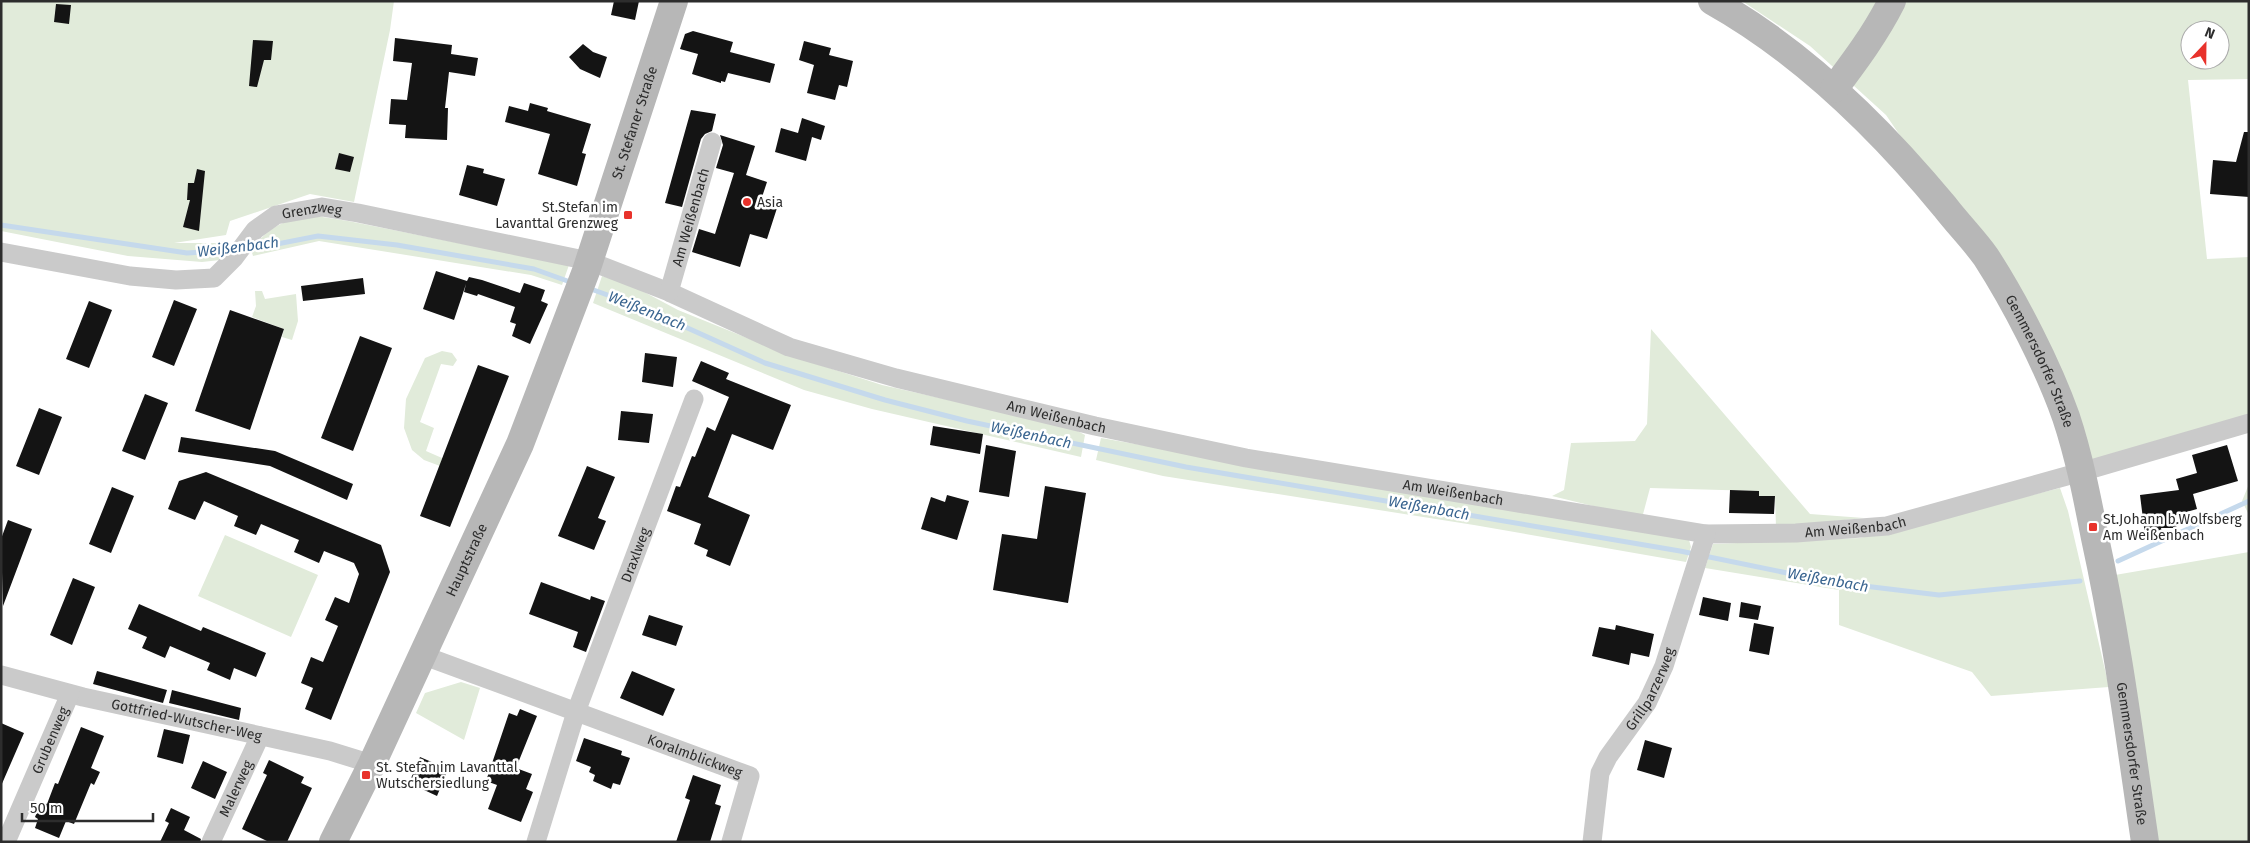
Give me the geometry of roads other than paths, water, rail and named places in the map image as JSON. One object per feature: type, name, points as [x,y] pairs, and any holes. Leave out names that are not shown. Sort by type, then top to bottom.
[{"type":"main road","name":"St. Stefaner Straße","points":[[584,276],[674,1]]},
{"type":"main road","name":"Gemmersdorfer Straße","points":[[1712,1],[1780,45],[1834,89],[1881,135],[1918,175],[1985,256],[2030,336],[2066,417],[2082,472],[2108,598],[2145,842]]},
{"type":"main road","points":[[1834,89],[1860,56],[1892,1]]},
{"type":"main road","name":"Hauptstraße","points":[[333,842],[372,764],[520,444],[584,276]]},
{"type":"street","name":"Am Weißenbach","points":[[670,292],[712,142]]},
{"type":"street","name":"Grenzweg","points":[[1,252],[130,276],[176,280],[214,278],[234,258],[255,230],[276,215],[322,208],[358,213],[584,276]]},
{"type":"street","name":"Am Weißenbach","points":[[584,276],[670,292],[789,348],[896,378],[1096,426],[1246,458],[1705,537],[1887,526],[2249,423]]},
{"type":"street","name":"Draxlweg","points":[[576,712],[694,398]]},
{"type":"street","name":"Grillparzerweg","points":[[1592,842],[1600,773],[1608,757],[1647,703],[1664,666],[1705,537]]},
{"type":"street","name":"Koralmblickweg","points":[[422,655],[750,776],[731,842]]},
{"type":"street","name":"Gottfried-Wutscher-Weg","points":[[1,675],[70,694],[330,751],[372,764]]},
{"type":"street","name":"Grubenweg","points":[[6,842],[70,694]]},
{"type":"street","points":[[536,842],[576,712]]},
{"type":"street","name":"Malerweg","points":[[210,842],[260,736]]},
{"type":"waterway","name":"Weißenbach","points":[[1,225],[187,253],[235,250]]},
{"type":"waterway","name":"Weißenbach","points":[[246,250],[318,236],[397,245],[534,269],[573,283]]},
{"type":"waterway","name":"Weißenbach","points":[[588,288],[641,307],[765,363],[885,400],[967,421],[1186,467],[1680,551],[1831,582],[1939,595],[2080,581]]},
{"type":"waterway","name":"Weißenbach","points":[[2118,561],[2249,501]]},
{"type":"place","name":"Asia","points":[[747,202]]},
{"type":"place","name":"St.Stefan im Lavanttal Grenzweg","points":[[628,215]]},
{"type":"place","name":"St.Johann b.Wolfsberg Am Weißenbach","points":[[2093,527]]},
{"type":"place","name":"St. Stefan im Lavanttal Wutschersiedlung","points":[[366,775]]}]
